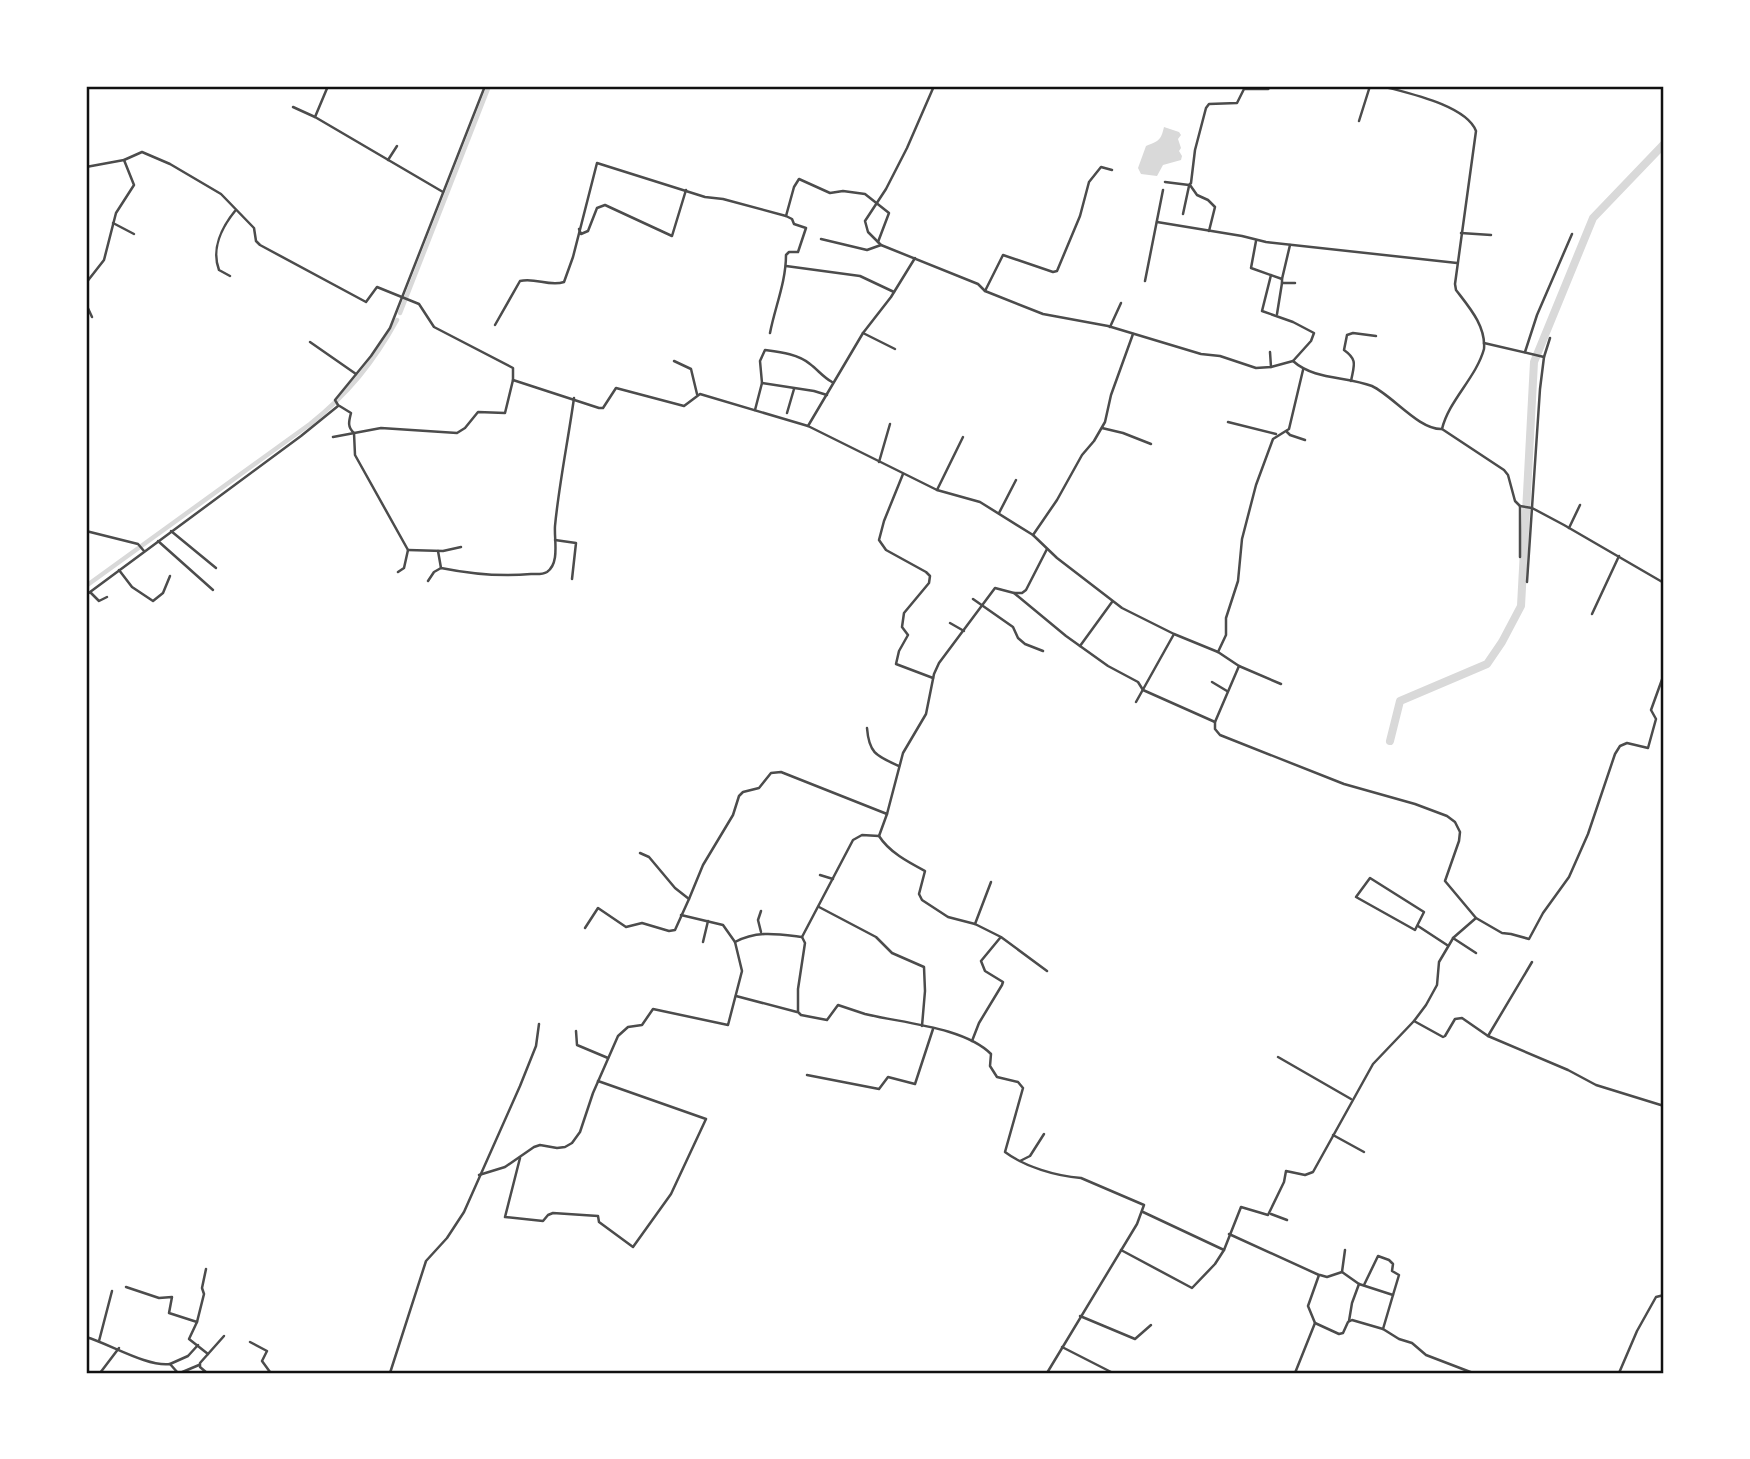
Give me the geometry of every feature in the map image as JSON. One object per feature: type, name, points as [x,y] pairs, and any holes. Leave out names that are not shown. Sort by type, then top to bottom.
[{"type":"street","points":[[315,117],[328,86]]},
{"type":"street","points":[[86,595],[301,436],[337,404],[337,397],[384,338],[485,86]]},
{"type":"street","points":[[934,86],[907,148],[865,223],[868,232],[880,244],[1043,314],[1110,327],[1256,368],[1270,368],[1293,361],[1311,341],[1314,333],[1262,311],[1271,275]]},
{"type":"street","points":[[1183,214],[1206,108],[1209,104],[1237,103],[1244,89],[1268,89],[1271,86]]},
{"type":"street","points":[[1359,121],[1370,86]]},
{"type":"street","points":[[1382,86],[1461,113],[1472,122],[1476,131],[1455,287],[1475,315],[1484,342],[1479,361],[1446,417],[1442,429]]},
{"type":"street","points":[[293,107],[315,117],[443,192]]},
{"type":"street","points":[[388,160],[397,146]]},
{"type":"street","points":[[86,167],[124,160],[142,152],[155,156],[228,200],[254,228],[256,241],[260,245],[366,302],[377,286],[410,299],[421,305],[434,327],[513,367],[513,380],[505,413],[478,412],[465,428],[457,433],[381,428],[333,438]]},
{"type":"street","points":[[86,283],[104,260],[113,223],[134,185],[124,160]]},
{"type":"street","points":[[495,325],[520,281],[527,279],[554,284],[564,282],[597,163],[786,216],[792,219],[793,224],[806,229],[798,252],[787,253],[770,333]]},
{"type":"street","points":[[985,291],[1003,255],[1057,271],[1080,216],[1089,182],[1101,167],[1112,170]]},
{"type":"street","points":[[786,216],[799,179],[830,193],[842,191],[865,194],[889,213],[880,244],[867,250],[821,239]]},
{"type":"street","points":[[1164,182],[1189,185],[1197,195],[1213,204],[1215,209],[1209,230]]},
{"type":"street","points":[[579,229],[581,234],[588,231],[597,208],[605,205],[672,236],[686,190]]},
{"type":"street","points":[[1145,281],[1163,190]]},
{"type":"street","points":[[230,276],[219,270],[216,259],[223,228],[237,210]]},
{"type":"street","points":[[1157,222],[1242,236],[1256,241],[1457,263]]},
{"type":"street","points":[[113,223],[134,234]]},
{"type":"street","points":[[1461,233],[1491,235]]},
{"type":"street","points":[[1525,352],[1538,313],[1572,234]]},
{"type":"street","points":[[1256,241],[1251,267],[1282,281],[1294,283]]},
{"type":"street","points":[[1278,316],[1290,245]]},
{"type":"street","points":[[808,426],[863,333],[894,292],[915,258]]},
{"type":"street","points":[[786,266],[860,276],[894,292]]},
{"type":"street","points":[[1110,327],[1121,303]]},
{"type":"street","points":[[86,304],[92,317]]},
{"type":"street","points":[[863,333],[895,349]]},
{"type":"street","points":[[1351,381],[1354,361],[1352,355],[1344,350],[1347,335],[1353,333],[1376,336]]},
{"type":"street","points":[[1033,535],[1058,500],[1082,455],[1102,428],[1133,334]]},
{"type":"street","points":[[1527,582],[1530,508],[1543,357],[1550,338]]},
{"type":"street","points":[[310,342],[357,375]]},
{"type":"street","points":[[1484,342],[1543,357]]},
{"type":"street","points":[[755,410],[762,383],[760,361],[765,350],[811,364],[819,374],[834,383]]},
{"type":"street","points":[[1270,352],[1270,368]]},
{"type":"street","points":[[674,361],[691,369],[697,394]]},
{"type":"street","points":[[1293,361],[1303,370],[1372,387],[1428,426],[1442,429],[1504,470],[1515,501],[1521,506],[1569,528],[1664,583]]},
{"type":"street","points":[[1287,432],[1303,370]]},
{"type":"street","points":[[513,380],[601,408],[614,389],[618,388],[686,405],[697,394]]},
{"type":"street","points":[[762,383],[827,395]]},
{"type":"street","points":[[786,417],[794,389]]},
{"type":"street","points":[[697,394],[786,417],[937,490],[980,502],[1033,535],[1046,549],[1112,602],[1174,634],[1218,652],[1239,666],[1281,684]]},
{"type":"street","points":[[428,581],[434,572],[441,568],[462,574],[513,576],[543,574],[548,571],[554,563],[559,492],[574,398]]},
{"type":"street","points":[[337,404],[351,413],[348,419],[350,430],[354,433],[355,455],[408,550],[404,568],[398,572]]},
{"type":"street","points":[[1228,422],[1278,434],[1287,432],[1305,440]]},
{"type":"street","points":[[880,462],[890,424]]},
{"type":"street","points":[[1102,428],[1151,444]]},
{"type":"street","points":[[1218,652],[1226,635],[1226,618],[1238,581],[1242,539],[1250,505],[1273,439],[1278,434]]},
{"type":"street","points":[[937,490],[963,437]]},
{"type":"street","points":[[903,474],[884,519],[879,540],[886,550],[926,572],[929,583],[904,613],[902,627],[908,635],[899,651],[896,664],[933,678]]},
{"type":"street","points":[[999,513],[1016,480]]},
{"type":"street","points":[[1569,528],[1580,505]]},
{"type":"street","points":[[1520,558],[1521,506]]},
{"type":"street","points":[[86,531],[138,544],[144,550]]},
{"type":"street","points":[[171,531],[216,568]]},
{"type":"street","points":[[555,540],[576,544],[572,579]]},
{"type":"street","points":[[158,541],[212,590]]},
{"type":"street","points":[[408,550],[438,551],[461,547]]},
{"type":"street","points":[[1014,593],[1026,590],[1046,549]]},
{"type":"street","points":[[438,551],[441,568]]},
{"type":"street","points":[[1592,614],[1619,556]]},
{"type":"street","points":[[119,570],[132,587],[153,601],[163,593],[170,576]]},
{"type":"street","points":[[879,836],[887,816],[903,753],[926,715],[933,678],[939,663],[995,588],[1014,593],[1080,646],[1108,666],[1138,682],[1143,690],[1215,722]]},
{"type":"street","points":[[91,591],[99,601],[107,597]]},
{"type":"street","points":[[973,599],[1013,627],[1018,638],[1025,644],[1043,651]]},
{"type":"street","points":[[1080,646],[1112,602]]},
{"type":"street","points":[[950,623],[964,631]]},
{"type":"street","points":[[1136,702],[1174,634]]},
{"type":"street","points":[[1239,666],[1215,722],[1215,729],[1220,735],[1343,784],[1447,816],[1455,822],[1460,832],[1445,881],[1476,918],[1502,933],[1529,939],[1543,913],[1569,877],[1588,834],[1606,775],[1619,747],[1627,743],[1648,748],[1656,719],[1651,710],[1664,674]]},
{"type":"street","points":[[1212,682],[1228,691]]},
{"type":"street","points":[[867,728],[871,749],[879,757],[899,766]]},
{"type":"street","points":[[585,928],[598,908],[624,926],[642,923],[672,932],[675,930],[703,865],[733,815],[739,796],[743,792],[759,788],[771,773],[781,772],[887,816]]},
{"type":"street","points":[[802,937],[853,840],[862,835],[879,836],[887,846],[912,865],[925,870],[919,894],[922,900],[948,917],[975,924],[1001,937],[1047,971]]},
{"type":"street","points":[[640,853],[649,857],[675,888],[689,899]]},
{"type":"street","points":[[820,876],[832,879]]},
{"type":"street","points":[[1370,878],[1424,912],[1418,926],[1415,930],[1356,897],[1370,878]]},
{"type":"street","points":[[975,924],[991,882]]},
{"type":"street","points":[[820,907],[876,937],[892,953],[923,967],[925,991],[922,1026]]},
{"type":"street","points":[[761,911],[758,920],[761,932]]},
{"type":"street","points":[[479,1175],[505,1167],[534,1146],[557,1148],[572,1143],[580,1132],[598,1081],[622,1031],[642,1024],[653,1009],[727,1025],[742,971],[735,942],[723,925],[681,915]]},
{"type":"street","points":[[1186,1294],[1215,1264],[1241,1207],[1266,1216],[1270,1213],[1286,1171],[1305,1175],[1313,1172],[1373,1064],[1414,1021],[1437,985],[1439,962],[1453,938],[1476,918]]},
{"type":"street","points":[[703,942],[708,921]]},
{"type":"street","points":[[1418,926],[1448,946]]},
{"type":"street","points":[[735,942],[761,932],[802,937]]},
{"type":"street","points":[[798,1012],[800,968],[805,943],[802,937]]},
{"type":"street","points":[[972,1041],[979,1023],[1003,982],[985,971],[981,961],[1001,937]]},
{"type":"street","points":[[1453,938],[1476,953]]},
{"type":"street","points":[[1488,1036],[1532,962]]},
{"type":"street","points":[[736,996],[827,1020],[838,1005],[865,1014],[933,1029],[982,1045],[992,1054],[990,1066],[997,1077],[1018,1082],[1023,1088],[1005,1150],[1020,1161],[1081,1178],[1143,1204],[1143,1212],[1047,1373]]},
{"type":"street","points":[[1414,1021],[1443,1037],[1455,1019],[1462,1018],[1488,1036],[1596,1085],[1664,1105]]},
{"type":"street","points":[[390,1373],[426,1261],[459,1221],[524,1076],[536,1046],[539,1024]]},
{"type":"street","points":[[807,1075],[879,1089],[888,1077],[915,1084],[933,1029]]},
{"type":"street","points":[[576,1031],[576,1045],[608,1058]]},
{"type":"street","points":[[1278,1057],[1353,1100]]},
{"type":"street","points":[[520,1158],[505,1217],[543,1221],[554,1213],[598,1216],[599,1222],[633,1247],[671,1194],[706,1119],[598,1081]]},
{"type":"street","points":[[1020,1161],[1030,1156],[1044,1134]]},
{"type":"street","points":[[1333,1135],[1364,1152]]},
{"type":"street","points":[[1143,1212],[1223,1250]]},
{"type":"street","points":[[1270,1213],[1287,1220]]},
{"type":"street","points":[[1229,1234],[1319,1275],[1328,1277],[1342,1272]]},
{"type":"street","points":[[1120,1250],[1192,1288]]},
{"type":"street","points":[[1342,1272],[1345,1250]]},
{"type":"street","points":[[1363,1286],[1377,1256],[1390,1260],[1393,1264],[1392,1271],[1399,1275],[1383,1329]]},
{"type":"street","points":[[206,1269],[202,1288],[204,1294],[197,1322],[189,1339],[207,1353]]},
{"type":"street","points":[[1342,1272],[1363,1286],[1393,1295]]},
{"type":"street","points":[[1319,1275],[1308,1306],[1315,1323],[1331,1332],[1342,1334],[1349,1321],[1359,1284]]},
{"type":"street","points":[[126,1287],[159,1298],[172,1297],[169,1313],[197,1322]]},
{"type":"street","points":[[99,1341],[113,1291]]},
{"type":"street","points":[[1619,1373],[1637,1331],[1656,1297],[1664,1295]]},
{"type":"street","points":[[1080,1316],[1135,1339],[1151,1325]]},
{"type":"street","points":[[1349,1321],[1383,1329],[1412,1343],[1426,1355],[1473,1373]]},
{"type":"street","points":[[1295,1373],[1315,1323]]},
{"type":"street","points":[[86,1336],[153,1364],[170,1365],[188,1356],[199,1346]]},
{"type":"street","points":[[170,1365],[178,1372],[200,1365],[207,1353],[224,1336]]},
{"type":"street","points":[[250,1342],[267,1351],[262,1361],[270,1372]]},
{"type":"street","points":[[1062,1347],[1113,1373]]},
{"type":"street","points":[[100,1373],[119,1348]]},
{"type":"street","points":[[200,1365],[204,1372]]},
{"type":"shaded area","points":[[1164,127],[1181,135],[1178,139],[1181,160],[1163,165],[1157,176],[1141,174],[1138,168],[1146,146],[1159,140]]},
{"type":"waterway","points":[[400,313],[489,86]]},
{"type":"waterway","points":[[1390,741],[1400,701],[1487,664],[1521,606],[1534,362],[1593,218],[1664,144]]},
{"type":"waterway","points":[[86,586],[324,413],[359,376],[397,320]]}]
